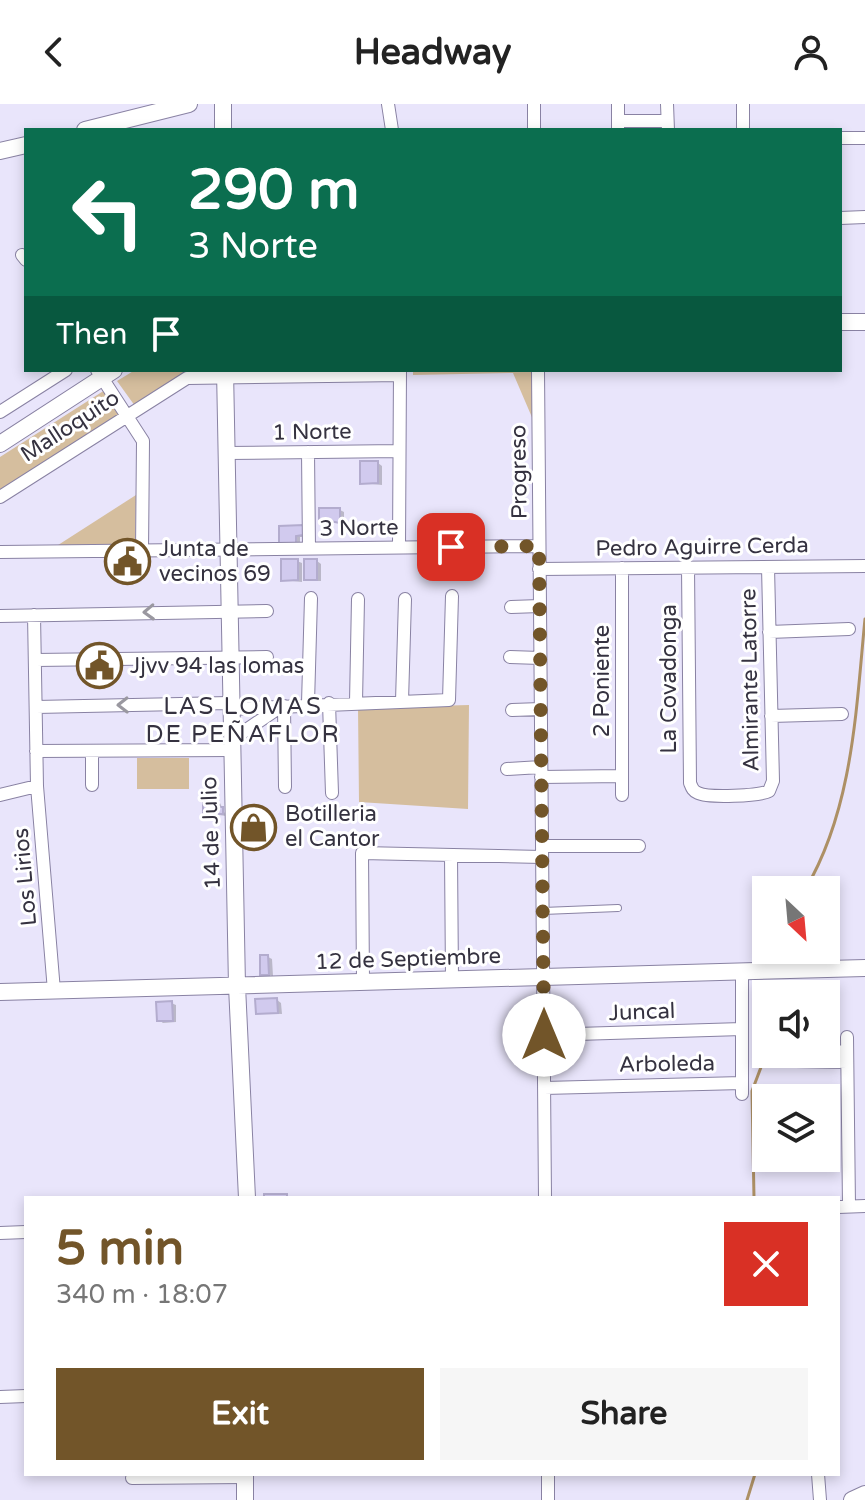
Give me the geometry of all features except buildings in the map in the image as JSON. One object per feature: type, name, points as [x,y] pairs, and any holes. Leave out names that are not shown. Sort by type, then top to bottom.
[{"type":"street","points":[[91,128],[142,110],[189,104]]},
{"type":"street","points":[[223,104],[223,128]]},
{"type":"street","points":[[388,104],[392,128]]},
{"type":"street","points":[[534,104],[534,128]]},
{"type":"street","points":[[618,104],[618,125],[668,126],[667,104]]},
{"type":"street","points":[[743,104],[743,128]]},
{"type":"street","points":[[842,138],[865,138]]},
{"type":"street","points":[[0,151],[24,145]]},
{"type":"street","points":[[842,218],[865,217]]},
{"type":"street","points":[[842,322],[865,322]]},
{"type":"street","points":[[0,412],[63,372]]},
{"type":"street","name":"Progreso","points":[[538,372],[545,1196]]},
{"type":"street","points":[[105,373],[143,441],[142,551]]},
{"type":"street","name":"Malloquito","points":[[0,444],[105,373]]},
{"type":"street","name":"Malloquito","points":[[0,497],[187,378],[225,373],[400,373]]},
{"type":"street","name":"14 de Julio","points":[[225,373],[230,745],[247,1196]]},
{"type":"street","points":[[399,548],[400,373]]},
{"type":"street","name":"1 Norte","points":[[226,453],[399,451]]},
{"type":"street","points":[[308,452],[309,549]]},
{"type":"street","name":"3 Norte","points":[[0,552],[539,546]]},
{"type":"street","name":"Pedro Aguirre Cerda","points":[[539,569],[865,566]]},
{"type":"street","name":"La Covadonga","points":[[688,567],[690,783],[693,790],[703,794],[760,794],[769,791]]},
{"type":"street","name":"Almirante Latorre","points":[[768,567],[773,781],[769,791]]},
{"type":"street","name":"2 Poniente","points":[[622,568],[622,795]]},
{"type":"street","points":[[36,707],[282,706],[449,700],[452,596]]},
{"type":"street","points":[[308,703],[311,598]]},
{"type":"street","points":[[356,702],[358,599]]},
{"type":"street","points":[[402,701],[405,599]]},
{"type":"street","points":[[511,607],[540,606]]},
{"type":"street","points":[[0,616],[267,611]]},
{"type":"street","name":"Los Lirios","points":[[34,615],[37,786],[54,991]]},
{"type":"street","points":[[769,632],[849,629]]},
{"type":"street","points":[[35,660],[267,657]]},
{"type":"street","points":[[510,657],[540,658]]},
{"type":"street","points":[[329,703],[332,793]]},
{"type":"street","points":[[36,751],[230,745],[282,706]]},
{"type":"street","points":[[282,706],[285,787]]},
{"type":"street","points":[[512,710],[541,709]]},
{"type":"street","points":[[771,716],[842,714]]},
{"type":"street","points":[[92,751],[92,785]]},
{"type":"street","points":[[507,769],[622,776]]},
{"type":"street","points":[[0,795],[37,786]]},
{"type":"street","points":[[363,982],[362,853],[451,855],[639,846]]},
{"type":"street","points":[[451,855],[452,980]]},
{"type":"street","name":"12 de Septiembre","points":[[0,992],[865,968]]},
{"type":"street","points":[[742,972],[742,1029]]},
{"type":"street","name":"Juncal","points":[[544,1035],[742,1029]]},
{"type":"street","name":"Arboleda","points":[[544,1088],[742,1088],[742,1029]]},
{"type":"street","points":[[847,1037],[844,1206],[865,1206]]},
{"type":"street","points":[[840,1055],[847,1057]]},
{"type":"street","points":[[840,1058],[847,1057]]},
{"type":"street","points":[[0,1233],[24,1232]]},
{"type":"street","points":[[0,1397],[24,1396]]},
{"type":"street","points":[[132,1478],[245,1476],[245,1500]]},
{"type":"street","points":[[548,1476],[548,1500]]},
{"type":"street","points":[[818,1476],[820,1500]]},
{"type":"street","points":[[852,1500],[865,1494]]},
{"type":"lane","points":[[543,911],[618,908]]},
{"type":"shaded area","points":[[132,372],[191,372],[135,406],[117,381]]},
{"type":"shaded area","points":[[413,372],[532,372],[534,422],[513,373],[413,375]]},
{"type":"shaded area","points":[[105,390],[121,415],[0,494],[0,457]]},
{"type":"shaded area","points":[[136,495],[135,548],[55,547]]},
{"type":"shaded area","points":[[469,705],[468,809],[359,802],[358,708]]},
{"type":"shaded area","points":[[137,758],[189,758],[189,789],[137,789]]},
{"type":"waterway","points":[[812,876],[843,793],[855,723],[865,619]]},
{"type":"waterway","points":[[754,1196],[752,1091],[761,1068]]},
{"type":"waterway","points":[[747,1500],[754,1476]]},
{"type":"place","name":"Junta de vecinos 69","points":[[128,562]]},
{"type":"place","name":"Jjvv 94 las lomas","points":[[99,666]]},
{"type":"place","name":"Botilleria el Cantor","points":[[254,827]]},
{"type":"district","name":"LAS LOMAS DE PEÑAFLOR","points":[[243,720]]},
{"type":"route","points":[[451,547],[539,546],[544,1035]]}]
